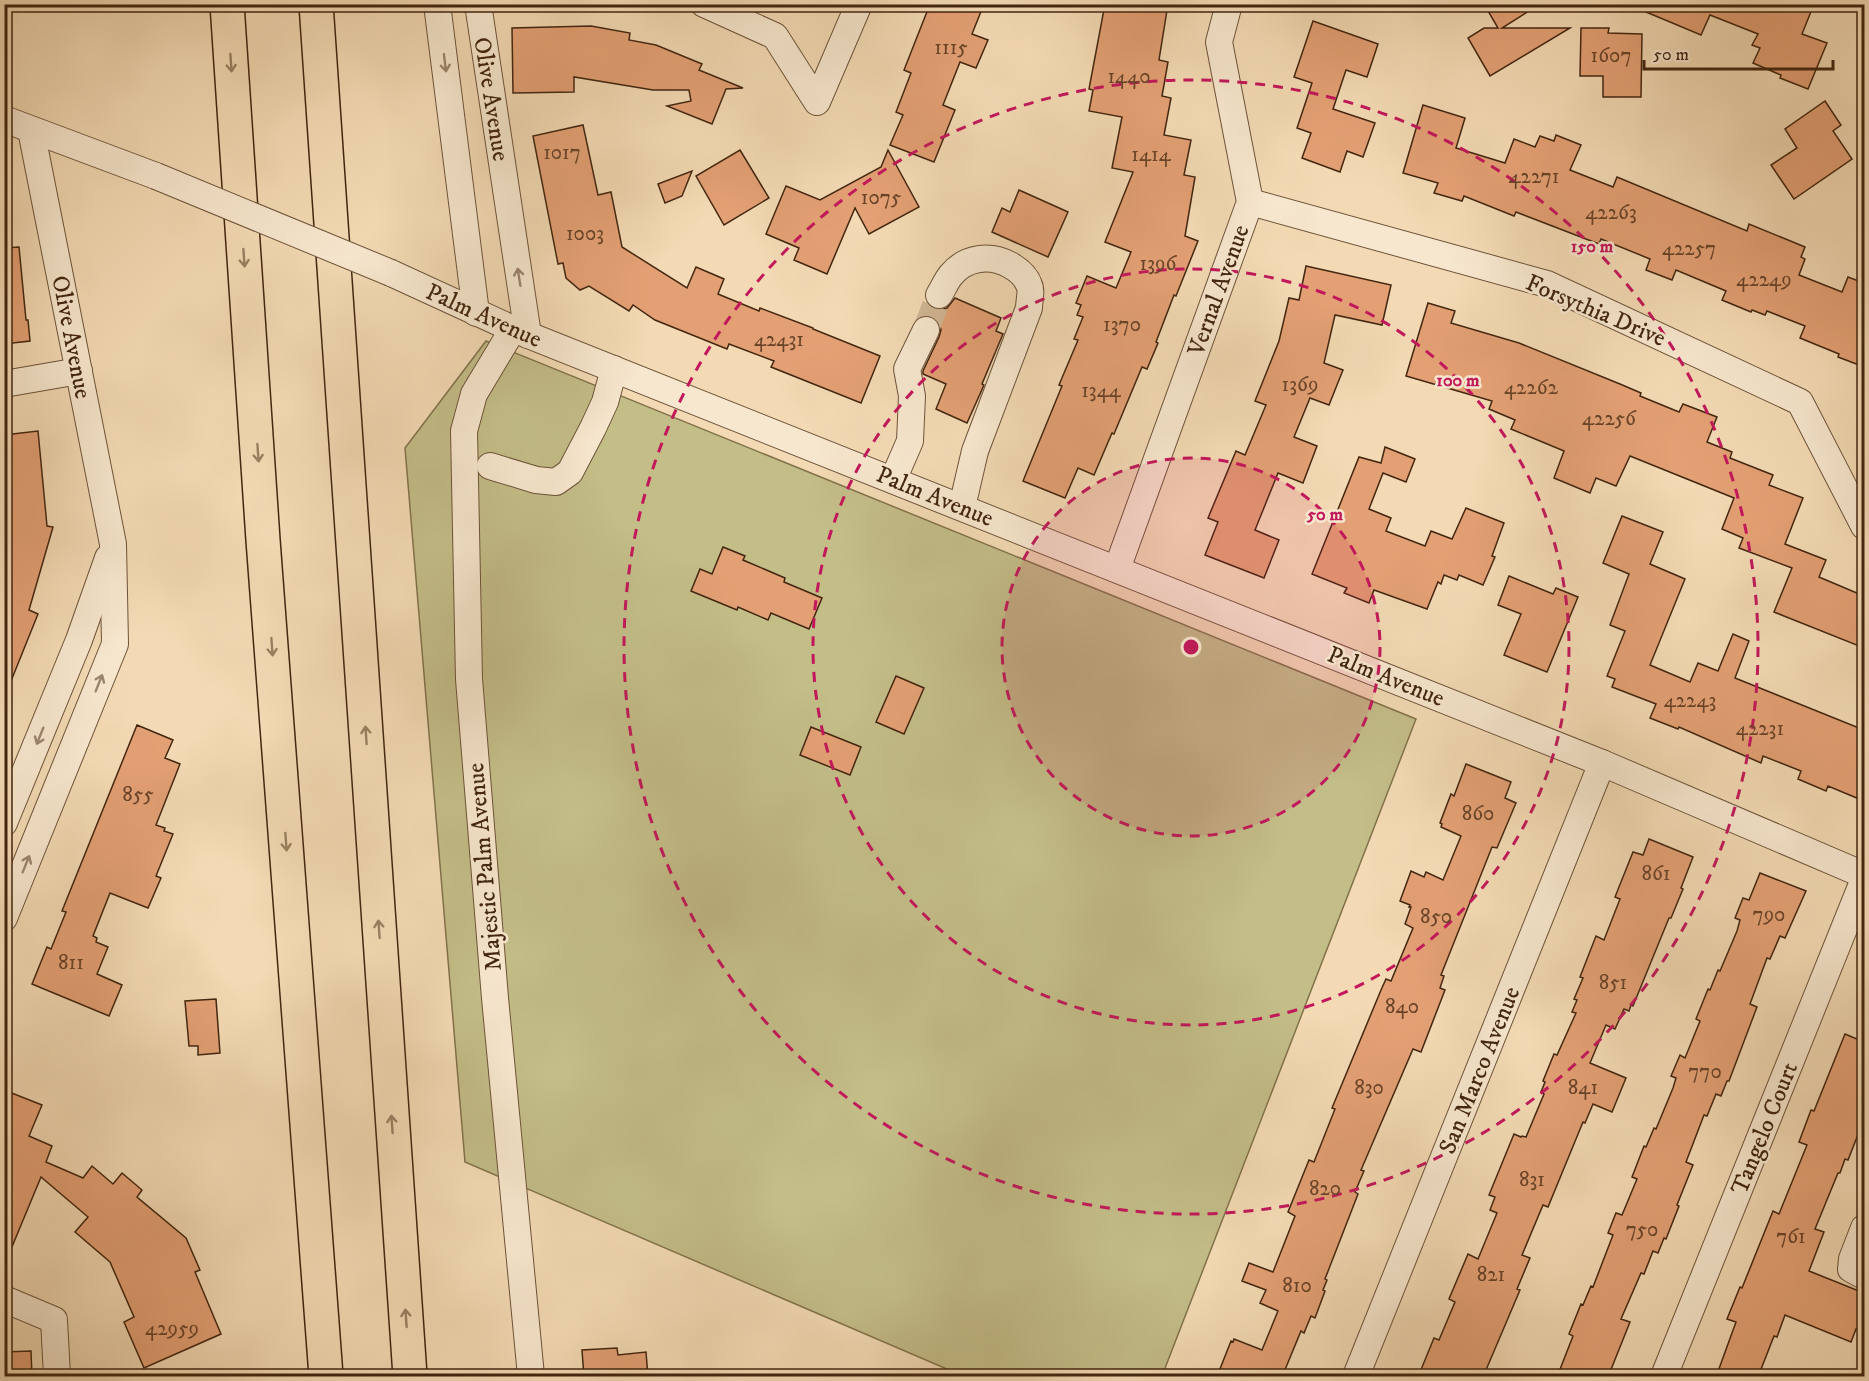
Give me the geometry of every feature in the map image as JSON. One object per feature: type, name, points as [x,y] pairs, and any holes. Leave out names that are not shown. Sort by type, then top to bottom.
[{"type":"highway","points":[[227,4],[263,529],[326,1377]]},
{"type":"highway","points":[[316,4],[410,1377]]},
{"type":"street","name":"Olive Avenue","points":[[437,4],[476,313]]},
{"type":"street","name":"Olive Avenue","points":[[478,4],[520,332]]},
{"type":"street","points":[[704,4],[775,36],[817,102],[859,4]]},
{"type":"street","name":"Vernal Avenue","points":[[1117,569],[1250,202],[1219,42],[1229,4]]},
{"type":"street","name":"Palm Avenue","points":[[4,119],[156,176],[391,273],[520,332],[1602,763],[1864,877]]},
{"type":"street","name":"Olive Avenue","points":[[4,918],[115,644],[113,544],[32,130]]},
{"type":"street","name":"Forsythia Drive","points":[[1250,202],[1547,284],[1800,402],[1864,526]]},
{"type":"street","points":[[939,296],[950,276],[961,266],[975,259],[991,258],[1008,264],[1020,272],[1030,285],[1029,308],[975,451],[962,507]]},
{"type":"street","points":[[893,480],[910,441],[912,396],[907,369],[926,330]]},
{"type":"street","name":"Majestic Palm Avenue","points":[[520,332],[493,362],[474,394],[464,431],[469,679],[495,998],[531,1377]]},
{"type":"street","points":[[490,466],[536,480],[556,482],[570,472],[605,402],[614,369]]},
{"type":"street","points":[[4,384],[79,371]]},
{"type":"street","points":[[4,823],[79,640],[113,544]]},
{"type":"street","name":"San Marco Avenue","points":[[1356,1377],[1602,763]]},
{"type":"street","name":"Tangelo Court","points":[[1664,1377],[1864,877]]},
{"type":"street","points":[[1864,1228],[1852,1259],[1851,1269],[1864,1276]]},
{"type":"street","points":[[4,1299],[54,1320],[57,1377]]},
{"type":"shaded area","points":[[486,341],[1416,719],[1162,1376],[963,1376],[465,1162],[405,448]]},
{"type":"building","points":[[930,4],[984,4],[972,34],[988,40],[976,68],[960,62],[943,105],[955,110],[934,162],[890,145],[903,115],[896,112],[911,73],[904,70]]},
{"type":"building","points":[[1105,4],[1168,4],[1159,60],[1168,62],[1162,96],[1171,98],[1164,135],[1191,140],[1184,175],[1195,177],[1185,236],[1198,241],[1176,296],[1174,295],[1147,369],[1142,367],[1094,475],[1078,468],[1065,498],[1023,481],[1062,386],[1059,385],[1078,340],[1074,339],[1083,317],[1077,315],[1081,305],[1076,303],[1087,276],[1116,288],[1131,252],[1105,242],[1133,172],[1112,168],[1122,117],[1089,111],[1093,90],[1089,89]]},
{"type":"building","points":[[1484,4],[1540,4],[1502,28],[1570,28],[1490,76],[1468,38],[1484,28],[1498,28]]},
{"type":"building","points":[[1627,4],[1814,4],[1802,34],[1827,43],[1808,89],[1780,78],[1781,75],[1753,63],[1760,48],[1752,45],[1758,34],[1710,15],[1701,35]]},
{"type":"building","points":[[1313,21],[1378,44],[1367,77],[1346,70],[1333,109],[1375,123],[1363,157],[1347,151],[1340,172],[1302,158],[1311,133],[1297,128],[1312,83],[1294,77]]},
{"type":"building","points":[[591,26],[630,33],[629,40],[656,45],[702,64],[699,70],[743,88],[726,89],[712,124],[667,106],[691,101],[689,90],[653,90],[574,77],[574,92],[513,93],[512,28]]},
{"type":"building","points":[[1581,28],[1609,28],[1608,33],[1642,34],[1641,97],[1603,97],[1603,76],[1580,76]]},
{"type":"building","points":[[1825,101],[1841,125],[1833,131],[1852,159],[1794,199],[1771,165],[1797,148],[1785,129]]},
{"type":"building","points":[[1423,105],[1465,118],[1456,148],[1505,163],[1514,139],[1535,147],[1540,136],[1554,141],[1556,135],[1581,145],[1570,170],[1613,187],[1617,177],[1747,231],[1749,224],[1805,247],[1801,257],[1805,259],[1799,275],[1842,292],[1848,277],[1864,283],[1864,350],[1859,365],[1800,338],[1805,326],[1767,311],[1765,315],[1752,310],[1751,312],[1722,300],[1726,291],[1676,270],[1672,280],[1646,270],[1650,259],[1601,239],[1599,244],[1516,212],[1514,216],[1464,196],[1462,201],[1434,193],[1438,183],[1403,173]]},
{"type":"building","points":[[583,125],[598,195],[611,192],[622,247],[687,288],[696,267],[724,279],[718,294],[759,311],[760,308],[813,328],[880,356],[861,403],[771,367],[774,361],[729,344],[727,349],[655,320],[633,305],[629,311],[589,286],[580,290],[566,278],[563,263],[558,264],[533,136]]},
{"type":"building","points":[[740,150],[769,198],[724,225],[696,176]]},
{"type":"building","points":[[888,150],[919,207],[869,234],[855,208],[827,274],[794,260],[799,248],[766,234],[786,186],[820,200],[881,167]]},
{"type":"building","points":[[692,171],[682,196],[665,203],[658,184]]},
{"type":"building","points":[[1019,190],[1068,212],[1048,257],[992,232],[1002,208],[1010,212]]},
{"type":"building","points":[[19,247],[30,341],[4,344],[4,248]]},
{"type":"building","points":[[1306,266],[1391,285],[1382,325],[1335,315],[1324,363],[1343,370],[1329,405],[1310,398],[1294,437],[1317,446],[1303,483],[1278,473],[1255,530],[1279,540],[1264,578],[1205,555],[1218,522],[1208,518],[1236,451],[1245,455],[1266,405],[1255,401],[1279,341],[1289,298],[1299,300]]},
{"type":"building","points":[[955,298],[1001,318],[996,331],[1003,334],[967,423],[936,409],[946,384],[923,374],[941,330],[939,322],[933,317],[923,316],[928,304],[939,310],[947,308]]},
{"type":"building","points":[[1428,303],[1455,311],[1451,323],[1519,343],[1641,393],[1640,396],[1679,412],[1683,404],[1717,417],[1707,442],[1732,452],[1730,458],[1773,475],[1769,485],[1803,498],[1785,544],[1826,560],[1819,577],[1864,596],[1864,648],[1774,612],[1792,568],[1739,548],[1743,538],[1722,529],[1734,498],[1630,456],[1616,486],[1596,478],[1590,493],[1554,478],[1564,451],[1511,429],[1515,420],[1489,409],[1492,401],[1406,376]]},
{"type":"building","points":[[38,431],[47,526],[53,527],[29,610],[38,614],[5,696],[4,435]]},
{"type":"building","points":[[1385,447],[1415,459],[1406,482],[1383,473],[1369,509],[1391,518],[1386,531],[1425,546],[1431,531],[1452,539],[1466,508],[1504,523],[1492,556],[1495,557],[1483,585],[1459,575],[1457,580],[1444,575],[1441,584],[1438,582],[1427,609],[1374,590],[1369,603],[1344,593],[1347,588],[1312,574],[1359,457],[1381,463]]},
{"type":"building","points":[[1622,516],[1663,532],[1650,564],[1685,579],[1650,665],[1690,682],[1698,663],[1718,671],[1733,634],[1749,641],[1735,678],[1864,730],[1864,801],[1828,786],[1826,791],[1798,779],[1801,771],[1763,756],[1761,763],[1679,727],[1678,729],[1650,718],[1656,704],[1612,687],[1615,679],[1607,676],[1625,631],[1610,625],[1629,574],[1603,563]]},
{"type":"building","points":[[723,547],[745,556],[743,560],[785,578],[784,582],[822,598],[809,629],[771,613],[768,620],[691,591],[700,569],[712,574]]},
{"type":"building","points":[[1509,576],[1553,594],[1556,588],[1578,597],[1547,672],[1504,655],[1521,614],[1498,605]]},
{"type":"building","points":[[896,676],[924,688],[904,734],[876,722]]},
{"type":"building","points":[[137,725],[173,740],[165,758],[180,764],[156,825],[173,834],[156,876],[161,878],[148,908],[110,893],[93,936],[97,938],[96,942],[108,947],[97,974],[122,985],[109,1016],[32,984],[47,947],[51,949],[66,912],[62,911]]},
{"type":"building","points":[[811,727],[861,747],[850,775],[800,755]]},
{"type":"building","points":[[1466,764],[1511,782],[1505,798],[1516,803],[1497,848],[1492,847],[1441,975],[1444,976],[1440,988],[1445,990],[1421,1052],[1413,1049],[1361,1170],[1364,1171],[1355,1192],[1358,1194],[1325,1279],[1327,1280],[1323,1290],[1325,1291],[1315,1318],[1311,1316],[1304,1333],[1301,1331],[1282,1377],[1219,1377],[1231,1341],[1233,1342],[1234,1339],[1262,1350],[1278,1311],[1260,1303],[1266,1290],[1242,1281],[1249,1263],[1273,1272],[1295,1216],[1288,1212],[1309,1160],[1314,1162],[1335,1109],[1332,1108],[1381,990],[1386,979],[1391,981],[1413,928],[1405,924],[1411,907],[1400,901],[1411,871],[1424,877],[1426,872],[1443,880],[1461,836],[1441,827],[1440,823],[1451,794],[1454,796]]},
{"type":"building","points":[[1649,839],[1693,857],[1681,888],[1683,889],[1633,1006],[1631,1005],[1629,1011],[1624,1009],[1615,1029],[1606,1025],[1590,1063],[1626,1078],[1612,1112],[1593,1104],[1585,1123],[1583,1122],[1548,1207],[1543,1205],[1522,1255],[1530,1258],[1517,1289],[1520,1290],[1483,1377],[1418,1377],[1434,1338],[1439,1340],[1455,1302],[1449,1299],[1468,1254],[1478,1259],[1497,1213],[1490,1210],[1495,1197],[1489,1195],[1514,1134],[1526,1137],[1544,1094],[1541,1092],[1545,1082],[1543,1081],[1554,1054],[1557,1055],[1576,1013],[1572,1012],[1577,1000],[1574,999],[1596,936],[1604,940],[1620,899],[1615,897],[1633,852],[1643,855]]},
{"type":"building","points":[[1760,873],[1806,891],[1785,938],[1780,936],[1770,959],[1767,958],[1750,1004],[1757,1007],[1729,1081],[1721,1096],[1716,1094],[1707,1116],[1704,1115],[1686,1162],[1693,1165],[1666,1239],[1664,1238],[1658,1253],[1653,1251],[1621,1319],[1630,1322],[1608,1377],[1557,1377],[1573,1336],[1569,1334],[1581,1304],[1583,1305],[1591,1286],[1593,1287],[1613,1235],[1608,1233],[1616,1213],[1622,1215],[1637,1179],[1632,1177],[1644,1146],[1646,1147],[1654,1128],[1656,1129],[1673,1088],[1676,1078],[1671,1076],[1680,1055],[1685,1058],[1700,1021],[1696,1019],[1708,989],[1710,990],[1718,970],[1720,971],[1737,931],[1740,920],[1735,918],[1743,898],[1749,900]]},
{"type":"building","points":[[216,999],[220,1053],[198,1055],[198,1046],[189,1046],[185,1001]]},
{"type":"building","points":[[1845,1034],[1864,1042],[1864,1119],[1848,1160],[1845,1159],[1838,1173],[1815,1229],[1824,1232],[1809,1271],[1864,1293],[1864,1333],[1856,1329],[1851,1342],[1785,1315],[1758,1377],[1716,1377],[1736,1322],[1727,1319],[1773,1211],[1779,1214],[1807,1145],[1799,1142]]},
{"type":"building","points":[[4,1090],[42,1105],[29,1136],[52,1146],[46,1162],[83,1178],[92,1166],[113,1184],[122,1173],[142,1190],[137,1197],[186,1238],[200,1270],[195,1272],[221,1334],[144,1368],[124,1322],[134,1317],[110,1262],[75,1232],[88,1217],[41,1177],[4,1266]]},
{"type":"building","points":[[617,1348],[618,1355],[646,1352],[648,1377],[584,1377],[582,1350]]},
{"type":"building","points":[[31,1351],[32,1377],[4,1377],[4,1352]]},
{"type":"tunnel","points":[[926,330],[939,295]]}]
